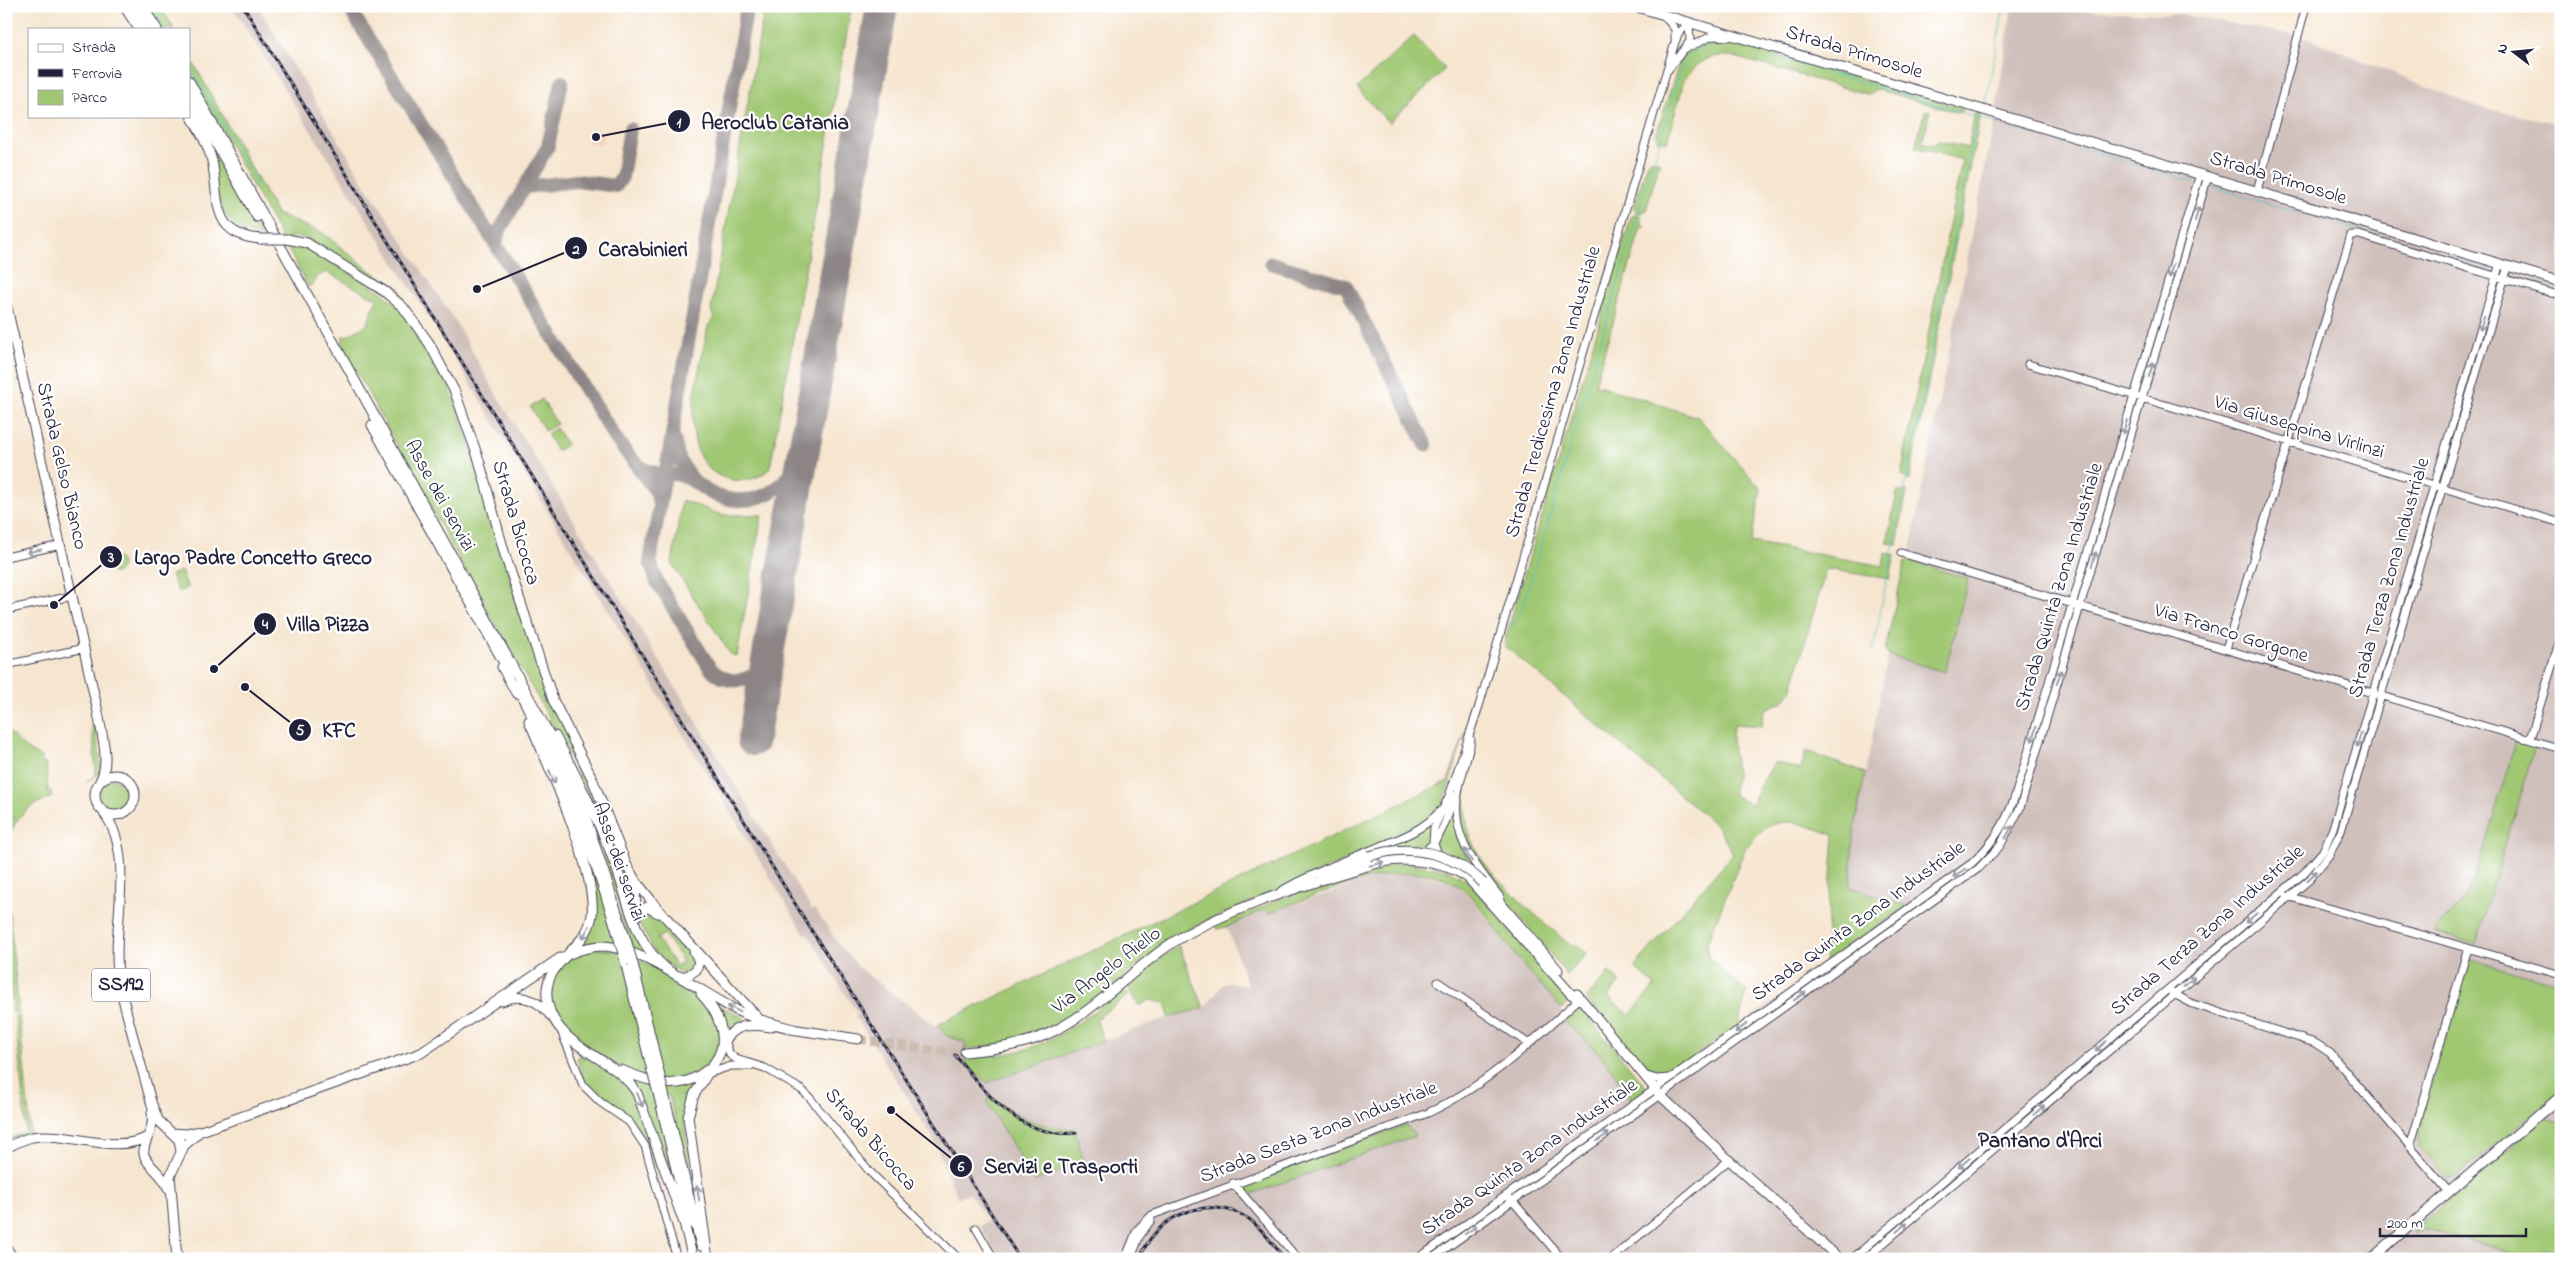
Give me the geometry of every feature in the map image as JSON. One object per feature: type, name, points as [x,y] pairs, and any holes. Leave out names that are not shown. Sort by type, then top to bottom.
[{"type":"main road","points":[[124,6],[138,28]]},
{"type":"main road","points":[[135,6],[148,28]]},
{"type":"main road","points":[[142,6],[156,28]]},
{"type":"main road","name":"Strada Primosole","points":[[1634,6],[2561,282]]},
{"type":"main road","name":"Asse dei servizi","points":[[190,83],[485,615],[566,770],[599,852],[624,942]]},
{"type":"main road","name":"Asse dei servizi","points":[[190,97],[531,713],[566,788],[596,863],[624,942]]},
{"type":"main road","name":"Strada Bicocca","points":[[190,114],[211,159],[219,213],[231,230],[241,236],[261,239],[287,239],[307,243],[384,291],[403,307],[414,320],[440,362],[455,392],[479,460],[505,555],[553,700],[592,778],[626,864],[635,880]]},
{"type":"main road","name":"Strada Gelso Bianco","points":[[6,303],[85,648],[104,754],[108,767],[116,775]]},
{"type":"main road","points":[[485,615],[503,639],[573,769],[614,861],[648,952],[668,970]]},
{"type":"main road","points":[[113,1144],[131,1144],[161,1131],[187,1134],[200,1131],[421,1053],[563,956],[583,937],[590,926],[592,908],[590,892],[576,838],[529,723],[493,649],[490,637]]},
{"type":"main road","name":"Strada Gelso Bianco","points":[[100,781],[104,770],[104,754]]},
{"type":"main road","points":[[116,775],[130,781],[135,792],[133,806],[117,822],[116,836],[113,826],[98,806],[95,798],[96,788],[100,781],[106,777],[116,775]]},
{"type":"main road","points":[[104,813],[114,816],[124,814]]},
{"type":"main road","name":"SS192","points":[[116,836],[122,891],[116,952],[119,980],[151,1102]]},
{"type":"main road","points":[[1264,900],[1369,856],[1400,850],[1425,851],[1457,863],[1484,883],[1658,1093],[1728,1160],[1840,1259]]},
{"type":"main road","points":[[1264,900],[1347,872],[1375,864],[1402,860],[1431,864],[1460,872],[1477,886],[1571,994],[1579,999]]},
{"type":"main road","points":[[635,880],[637,890],[636,921]]},
{"type":"main road","points":[[635,880],[674,927],[759,1019]]},
{"type":"main road","name":"Via Angelo Aiello","points":[[965,1052],[1021,1044],[1055,1031],[1087,1010],[1174,942],[1217,920],[1264,900]]},
{"type":"main road","points":[[636,921],[640,910],[650,907],[674,927]]},
{"type":"main road","points":[[624,942],[656,1071],[697,1259]]},
{"type":"main road","points":[[677,975],[690,975],[698,966],[698,958],[690,944]]},
{"type":"main road","points":[[559,1026],[549,1008],[547,992],[553,970],[563,956],[586,948],[604,946],[630,953],[668,970],[724,1003],[759,1019],[797,1030]]},
{"type":"main road","points":[[688,982],[714,1010],[721,1030],[723,1044]]},
{"type":"main road","points":[[488,1009],[511,998],[522,997],[543,1007],[559,1026],[586,1051],[625,1076],[642,1102],[684,1223],[693,1259]]},
{"type":"main road","points":[[708,1259],[688,1117],[694,1095],[710,1072],[723,1044],[733,1030],[744,1026],[797,1030],[858,1039]]},
{"type":"main road","points":[[609,1064],[659,1084],[676,1084],[699,1076],[718,1057]]},
{"type":"main road","points":[[661,1094],[704,1259]]},
{"type":"main road","points":[[2371,1259],[2561,1096]]},
{"type":"main road","points":[[151,1102],[158,1120],[180,1142],[181,1152]]},
{"type":"main road","points":[[145,1158],[144,1147],[153,1121],[151,1102]]},
{"type":"main road","points":[[177,1259],[170,1195],[170,1176],[189,1140],[200,1131]]},
{"type":"main road","points":[[6,1148],[24,1140],[56,1137],[131,1148],[154,1166],[164,1179],[170,1195]]},
{"type":"main road","points":[[6,1156],[17,1147],[39,1138]]},
{"type":"main road","points":[[154,1166],[166,1168],[177,1162]]},
{"type":"main road","points":[[6,1247],[13,1259]]},
{"type":"street","points":[[2257,191],[2306,6]]},
{"type":"street","points":[[1660,14],[1673,24],[1674,42]]},
{"type":"street","points":[[1674,42],[1679,33],[1689,23]]},
{"type":"street","points":[[1685,50],[1691,36],[1689,23]]},
{"type":"street","points":[[1668,70],[1685,50],[1698,41],[1712,36],[1750,40]]},
{"type":"street","name":"Strada Tredicesima Zona Industriale","points":[[1474,724],[1668,70],[1674,42]]},
{"type":"street","name":"Strada Quinta Zona Industriale","points":[[1431,1259],[1658,1093],[1672,1077],[1972,863],[1994,841],[2010,813],[2195,190],[2204,175]]},
{"type":"street","name":"Strada Quinta Zona Industriale","points":[[1416,1259],[1507,1194],[1658,1093],[1979,868],[2000,846],[2017,817],[2022,804],[2204,192],[2204,175]]},
{"type":"street","points":[[2195,190],[2204,192]]},
{"type":"street","points":[[2226,649],[2351,235],[2358,235],[2561,296]]},
{"type":"street","name":"Strada Terza Zona Industriale","points":[[1865,1259],[2320,868],[2336,843],[2381,696],[2496,277],[2504,265]]},
{"type":"street","name":"Strada Terza Zona Industriale","points":[[1852,1259],[2279,894],[2314,862],[2329,840],[2373,693],[2504,279],[2504,265]]},
{"type":"street","points":[[2163,297],[2172,300]]},
{"type":"street","name":"Via Giuseppina Virlinzi","points":[[2028,364],[2561,523]]},
{"type":"street","points":[[6,557],[61,545]]},
{"type":"street","points":[[1901,553],[2072,603]]},
{"type":"street","points":[[6,610],[72,596]]},
{"type":"street","name":"Via Franco Gorgone","points":[[2072,603],[2381,696]]},
{"type":"street","points":[[2530,739],[2561,636]]},
{"type":"street","points":[[6,665],[85,648]]},
{"type":"street","points":[[2381,696],[2561,748]]},
{"type":"street","points":[[1474,724],[1457,801],[1457,822],[1460,841],[1474,865],[1540,949]]},
{"type":"street","points":[[1460,872],[1438,856],[1434,842],[1434,828],[1445,805],[1474,724]]},
{"type":"street","points":[[1402,860],[1416,856],[1434,842],[1446,824],[1469,750]]},
{"type":"street","points":[[2013,802],[2022,804]]},
{"type":"street","points":[[1280,892],[1322,870],[1412,833],[1432,820],[1445,805]]},
{"type":"street","points":[[2010,813],[2017,817]]},
{"type":"street","points":[[2279,894],[2561,975]]},
{"type":"street","points":[[2410,1146],[2468,948]]},
{"type":"street","points":[[1438,982],[1529,1044]]},
{"type":"street","points":[[2168,988],[2174,995],[2193,1004],[2316,1042],[2330,1053],[2449,1192]]},
{"type":"street","name":"Strada Sesta Zona Industriale","points":[[1158,1212],[1442,1106],[1485,1079],[1529,1044],[1579,999]]},
{"type":"street","points":[[559,1026],[577,1073],[591,1095],[618,1113],[638,1132],[645,1146],[677,1259]]},
{"type":"street","points":[[723,1044],[730,1055],[758,1064],[772,1072]]},
{"type":"street","points":[[577,1073],[575,1055],[579,1051],[586,1051]]},
{"type":"street","points":[[699,1076],[738,1065],[772,1072]]},
{"type":"street","name":"Strada Bicocca","points":[[772,1072],[802,1090],[870,1172],[959,1259]]},
{"type":"street","points":[[1643,1075],[1661,1080],[1672,1077]]},
{"type":"street","points":[[1994,1138],[1999,1144]]},
{"type":"street","points":[[1611,1259],[1728,1160]]},
{"type":"street","points":[[1234,1183],[1298,1259]]},
{"type":"street","points":[[1507,1194],[1562,1259]]},
{"type":"street","points":[[1125,1259],[1136,1230],[1148,1218],[1158,1212]]},
{"type":"street","points":[[1131,1259],[1139,1237],[1158,1212]]},
{"type":"street","points":[[1480,1213],[1485,1220]]},
{"type":"street","points":[[976,1228],[994,1259]]},
{"type":"shaded area","points":[[232,6],[258,6],[365,184],[455,321],[496,394],[812,910],[815,909],[838,943],[859,968],[935,1026],[937,1025],[947,1036],[965,1042],[966,1065],[987,1083],[1169,1017],[1204,1008],[1225,982],[1248,986],[1227,927],[1267,909],[1270,913],[1370,879],[1411,873],[1454,882],[1470,897],[1517,957],[1562,1009],[1564,1021],[1600,1054],[1634,1102],[1906,906],[1850,887],[1853,838],[1888,655],[1945,672],[1968,579],[1908,560],[1993,128],[2012,7],[2182,15],[2302,36],[2478,107],[2561,124],[2561,1259],[999,1259],[980,1226],[988,1221],[969,1193],[958,1199],[932,1136],[855,1016],[858,1014],[807,933],[804,933],[794,917],[454,357]],"holes":[[[992,1097],[1010,1111],[1034,1123],[1056,1129],[1074,1129],[1035,1181]]]},
{"type":"shaded area","points":[[590,130],[604,132],[602,145],[588,143]]},
{"type":"green space","points":[[148,6],[160,6],[173,28],[161,28]]},
{"type":"green space","points":[[765,6],[849,6],[851,10],[770,468],[761,475],[739,481],[728,479],[710,470],[699,454],[694,434],[693,412],[708,326],[714,318],[711,310]]},
{"type":"green space","points":[[1414,36],[1445,69],[1389,123],[1357,88]]},
{"type":"green space","points":[[1713,38],[1741,42],[1962,108],[1960,113],[1875,89],[1870,95],[1735,57],[1719,56],[1705,60],[1689,74],[1684,81],[1667,142],[1657,140],[1656,135],[1679,63],[1690,49]]},
{"type":"green space","points":[[190,57],[277,214],[323,233],[368,269],[399,288],[404,300],[401,301],[304,238],[287,235],[381,292],[399,307],[415,326],[441,368],[462,419],[541,676],[591,783],[633,890],[634,910],[587,793],[556,730],[481,599],[342,345],[343,335],[345,337],[367,325],[377,299],[326,272],[315,278],[315,282],[309,287],[190,74]]},
{"type":"green space","points":[[190,104],[262,236],[245,232],[233,223],[224,212],[218,198],[204,134],[190,109]]},
{"type":"green space","points":[[1925,111],[1931,111],[1922,142],[1933,145],[1939,141],[1968,148],[1975,112],[1981,113],[1909,481],[1902,475],[1905,453],[1962,160],[1915,147]]},
{"type":"green space","points":[[1652,160],[1660,162],[1646,210],[1642,213],[1636,212],[1634,207],[1648,162]]},
{"type":"green space","points":[[1635,215],[1641,217],[1641,223],[1646,228],[1641,227],[1595,384],[1698,417],[1761,489],[1751,542],[1883,566],[1885,553],[1895,555],[1890,579],[1826,569],[1791,691],[1783,701],[1764,710],[1762,726],[1734,724],[1732,742],[1736,777],[1732,794],[1752,805],[1758,789],[1775,762],[1801,770],[1806,751],[1865,773],[1853,838],[1850,887],[1907,906],[1825,963],[1834,835],[1806,825],[1784,822],[1774,824],[1765,829],[1744,851],[1707,944],[1708,957],[1747,992],[1738,1025],[1667,1076],[1651,1076],[1586,999],[1609,972],[1620,982],[1608,997],[1630,1015],[1655,985],[1634,967],[1733,854],[1717,826],[1505,646],[1504,643],[1631,217]]},
{"type":"green space","points":[[542,399],[557,424],[545,431],[530,407]]},
{"type":"green space","points":[[556,428],[567,445],[557,451],[547,434]]},
{"type":"green space","points":[[1907,491],[1897,544],[1887,543],[1897,492]]},
{"type":"green space","points":[[682,500],[722,515],[762,515],[737,656],[731,655],[672,564]]},
{"type":"green space","points":[[111,557],[117,557],[122,562],[120,571],[111,573],[106,568],[106,562]]},
{"type":"green space","points":[[1908,560],[1968,579],[1945,672],[1888,655],[1885,651],[1905,561]]},
{"type":"green space","points":[[181,571],[188,588],[178,592],[171,575]]},
{"type":"green space","points":[[95,724],[101,764],[99,774],[86,782],[96,775],[92,725]]},
{"type":"green space","points":[[1468,724],[1442,806],[1413,831],[1184,931],[1164,944],[1089,1005],[1048,1031],[1019,1041],[965,1050],[965,1042],[947,1036],[937,1025],[1448,781]]},
{"type":"green space","points":[[6,729],[25,748],[42,758],[43,764],[46,764],[48,792],[51,791],[52,797],[34,805],[22,815],[13,828],[6,845],[6,830],[14,817],[6,818]]},
{"type":"green space","points":[[2516,742],[2534,747],[2476,944],[2433,932],[2460,904],[2475,878]]},
{"type":"green space","points":[[567,762],[604,844],[638,941],[651,960],[633,951],[576,948],[595,911],[552,766],[631,943],[603,851]]},
{"type":"green space","points":[[1466,777],[1467,825],[1477,852],[1485,864],[1521,902],[1572,947],[1575,944],[1587,954],[1567,975],[1472,858],[1460,829],[1459,800]]},
{"type":"green space","points":[[115,779],[121,780],[126,784],[130,789],[130,801],[126,806],[121,810],[115,811],[109,810],[104,806],[100,801],[99,795],[100,789],[104,784],[109,780]]},
{"type":"green space","points":[[1455,801],[1456,824],[1460,842],[1468,859],[1481,877],[1437,852],[1435,842]]},
{"type":"green space","points":[[1438,817],[1432,842],[1419,854],[1351,868],[1369,853]]},
{"type":"green space","points":[[1403,863],[1446,869],[1467,880],[1571,1000],[1562,1009],[1522,964],[1470,895],[1453,882],[1432,875],[1409,873],[1360,881],[1335,888],[1269,913],[1266,909],[1227,927],[1216,929],[1216,926],[1308,888],[1355,873]]},
{"type":"green space","points":[[6,880],[19,1012],[13,1012],[6,921]]},
{"type":"green space","points":[[650,910],[694,956],[696,967],[682,974],[657,957],[638,921],[639,916]],"holes":[[[664,934],[683,962],[676,966],[657,939]]]},
{"type":"green space","points":[[1179,946],[1204,1008],[1169,1017],[1165,1003],[1150,1000],[1139,1006],[1128,987],[1152,964]]},
{"type":"green space","points":[[593,949],[615,951],[650,965],[689,989],[705,1005],[716,1021],[719,1039],[713,1057],[704,1068],[689,1077],[666,1081],[631,1071],[612,1062],[577,1039],[564,1024],[555,1008],[551,987],[556,973],[564,962]]},
{"type":"green space","points":[[2467,958],[2561,984],[2561,1091],[2455,1178],[2448,1179],[2419,1148],[2419,1130]]},
{"type":"green space","points":[[1122,990],[1129,995],[1096,1019],[1104,1041],[987,1083],[966,1065],[966,1057],[999,1055],[1021,1051],[1052,1038],[1081,1021]]},
{"type":"green space","points":[[713,1002],[743,1017],[746,1023],[731,1028],[725,1033]]},
{"type":"green space","points":[[1576,1008],[1581,1009],[1647,1088],[1647,1091],[1634,1102],[1600,1054],[1564,1021],[1563,1018]]},
{"type":"green space","points":[[19,1015],[31,1136],[6,1145],[6,1140],[26,1132],[15,1016]]},
{"type":"green space","points":[[583,1055],[615,1073],[630,1088],[644,1116],[659,1168],[655,1167],[644,1138],[633,1122],[600,1098],[587,1085],[578,1061],[578,1057]]},
{"type":"green space","points":[[628,1076],[663,1086],[680,1086],[698,1080],[687,1104],[685,1129],[700,1221],[669,1096],[653,1093],[681,1206]]},
{"type":"green space","points":[[991,1097],[1010,1110],[1040,1124],[1074,1129],[1084,1162],[1035,1181],[986,1102]]},
{"type":"green space","points":[[2545,1118],[2561,1122],[2561,1254],[2545,1250],[2542,1259],[2535,1259],[2422,1228],[2415,1234],[2415,1228]]},
{"type":"green space","points":[[1406,1125],[1415,1136],[1251,1194],[1242,1184]]},
{"type":"waterway","points":[[151,6],[166,28]]},
{"type":"waterway","points":[[1985,107],[2004,6]]},
{"type":"waterway","points":[[1512,627],[1524,604],[1679,75],[1688,59],[1700,49],[1715,44],[1734,44],[2194,182]]},
{"type":"waterway","points":[[190,67],[258,186]]},
{"type":"waterway","points":[[1873,650],[1973,137],[1981,114]]},
{"type":"waterway","points":[[2208,186],[2493,270]]},
{"type":"waterway","points":[[2509,275],[2561,290]]},
{"type":"taxiway","points":[[348,6],[616,439],[638,465],[660,474],[686,477],[715,495],[748,500],[762,496],[775,489],[786,479],[795,467],[807,437]]},
{"type":"taxiway","points":[[747,6],[650,561],[657,582],[710,668],[725,678],[741,680],[755,674],[767,660]]},
{"type":"taxiway","points":[[873,6],[878,33]]},
{"type":"taxiway","points":[[496,245],[498,233],[548,146],[562,82]]},
{"type":"taxiway","points":[[525,187],[577,181],[616,186],[622,177],[630,129]]},
{"type":"taxiway","points":[[1271,263],[1346,286],[1426,445]]},
{"type":"taxiway","points":[[674,439],[679,460],[693,480]]},
{"type":"taxiway","points":[[638,468],[657,493],[659,505]]},
{"type":"runway","points":[[753,740],[882,6]]},
{"type":"tunnel","points":[[858,1039],[938,1051],[965,1052]]},
{"type":"railway","points":[[243,6],[810,928],[1020,1259]]},
{"type":"railway","points":[[955,1055],[992,1098],[1021,1121],[1055,1133],[1076,1133]]},
{"type":"railway","points":[[1140,1259],[1147,1243],[1158,1230],[1185,1212],[1201,1208],[1233,1211],[1249,1219],[1264,1233],[1285,1259]]},
{"type":"place","name":"Aeroclub Catania","points":[[596,137]]},
{"type":"place","name":"Carabinieri","points":[[477,289]]},
{"type":"place","name":"Largo Padre Concetto Greco","points":[[54,605]]},
{"type":"place","name":"Villa Pizza","points":[[214,669]]},
{"type":"place","name":"KFC","points":[[245,687]]},
{"type":"place","name":"Servizi e Trasporti","points":[[891,1110]]},
{"type":"district","name":"Pantano d'Arci","points":[[2040,1142]]}]
